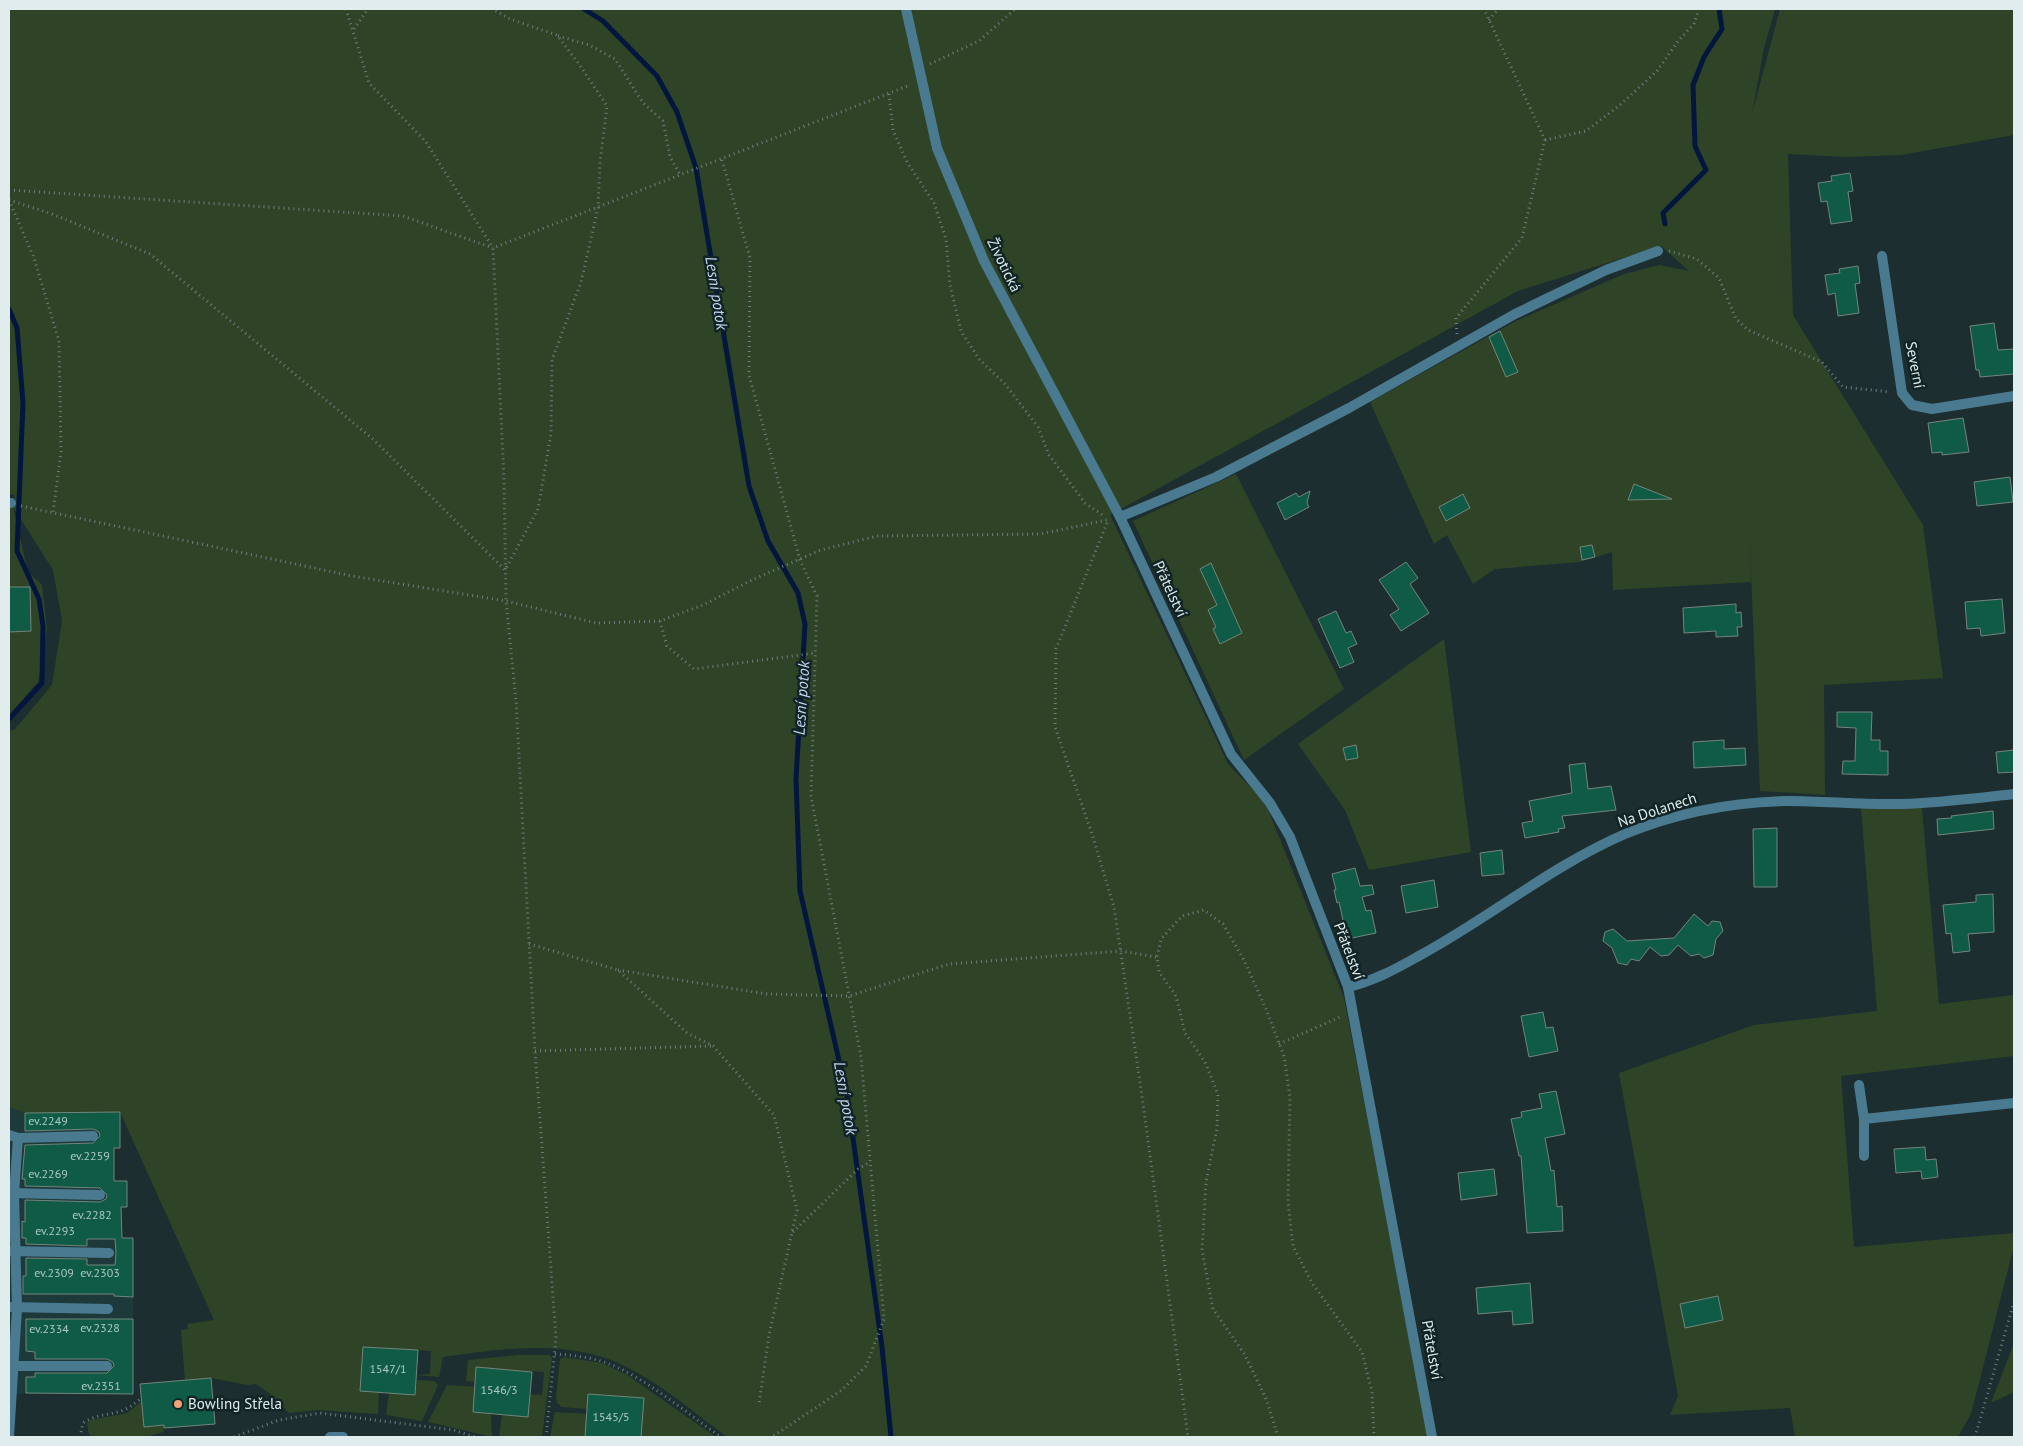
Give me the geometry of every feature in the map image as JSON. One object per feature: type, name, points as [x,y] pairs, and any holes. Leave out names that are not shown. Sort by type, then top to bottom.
[{"type":"street","name":"Životická","points":[[906,9],[937,148],[984,261],[1120,517]]},
{"type":"street","points":[[1120,517],[1216,477],[1349,408],[1516,314],[1606,270],[1658,251]]},
{"type":"street","name":"Severní","points":[[1882,256],[1902,393],[1912,405],[1932,409],[2014,396]]},
{"type":"street","name":"Přátelství","points":[[1120,517],[1230,754],[1270,802],[1290,837],[1348,987],[1432,1437]]},
{"type":"street","name":"Na Dolanech","points":[[1348,987],[1372,981],[1452,938],[1584,854],[1626,834],[1678,816],[1729,805],[1767,802],[1900,804],[2014,794]]},
{"type":"street","points":[[1859,1085],[1864,1120],[1864,1156]]},
{"type":"street","points":[[1864,1120],[2014,1103]]},
{"type":"street","points":[[9,1437],[13,1308],[11,1193],[14,1136],[93,1136]]},
{"type":"street","points":[[11,1193],[100,1195]]},
{"type":"street","points":[[12,1252],[109,1253]]},
{"type":"street","points":[[13,1308],[108,1309]]},
{"type":"street","points":[[11,1366],[107,1366]]},
{"type":"street","points":[[330,1437],[342,1437]]},
{"type":"path","points":[[346,9],[368,83],[426,142],[493,248],[504,479],[506,601],[516,701],[535,1051],[556,1338],[546,1437]]},
{"type":"path","points":[[353,30],[368,9]]},
{"type":"path","points":[[493,9],[510,19],[556,36],[589,45],[615,59],[643,103],[664,121],[670,156],[681,176]]},
{"type":"path","points":[[919,70],[978,41],[1015,9]]},
{"type":"path","points":[[1457,347],[1456,318],[1522,238],[1545,140],[1484,9]]},
{"type":"path","points":[[1489,20],[1498,9]]},
{"type":"path","points":[[1545,140],[1586,131],[1620,105],[1657,71],[1678,41],[1694,24],[1699,9]]},
{"type":"path","points":[[505,570],[538,509],[551,434],[552,360],[581,282],[598,208],[600,162],[607,106],[579,64],[556,36]]},
{"type":"path","points":[[9,190],[403,216],[493,248],[921,81]]},
{"type":"path","points":[[889,94],[893,130],[907,162],[934,203],[946,239],[950,285],[961,331],[979,359],[1005,384],[1038,427],[1048,455],[1085,503],[1109,520]]},
{"type":"path","points":[[722,160],[750,258],[749,375],[800,560],[817,596],[811,796],[861,1057],[884,1319],[866,1366],[842,1390],[772,1437]]},
{"type":"path","points":[[9,200],[52,214],[150,254],[374,440],[505,570]]},
{"type":"path","points":[[9,200],[34,258],[59,340],[61,452],[53,512]]},
{"type":"path","points":[[1658,251],[1668,250],[1697,259],[1719,278],[1736,319],[1748,330],[1822,362],[1844,386],[1902,393]]},
{"type":"path","points":[[27,507],[352,576],[506,601],[596,623],[660,621],[703,605],[821,550],[877,536],[1040,534],[1109,520]]},
{"type":"path","points":[[1109,520],[1056,649],[1054,728],[1092,834],[1112,898],[1121,951],[1188,1437]]},
{"type":"path","points":[[660,621],[667,646],[694,669],[815,653]]},
{"type":"path","points":[[1278,1437],[1267,1400],[1245,1355],[1213,1309],[1202,1250],[1206,1182],[1217,1128],[1218,1094],[1205,1062],[1185,1032],[1176,996],[1160,972],[1156,958],[1160,938],[1182,916],[1204,910],[1223,924],[1247,968],[1284,1056],[1290,1097],[1288,1202],[1293,1246],[1312,1283],[1362,1352],[1372,1392],[1374,1437]]},
{"type":"path","points":[[529,944],[618,970],[767,994],[849,996],[948,964],[1121,951],[1156,958]]},
{"type":"path","points":[[618,970],[687,1033],[713,1046],[774,1115],[797,1210],[776,1300],[759,1404]]},
{"type":"path","points":[[1279,1044],[1352,1012]]},
{"type":"path","points":[[535,1051],[713,1046]]},
{"type":"path","points":[[793,1232],[858,1169],[870,1162]]},
{"type":"path","points":[[1975,1437],[2014,1302]]},
{"type":"path","points":[[555,1354],[584,1357],[605,1362],[642,1382],[721,1437]]},
{"type":"path","points":[[80,1437],[83,1423],[90,1418],[126,1411],[140,1399]]},
{"type":"path","points":[[234,1437],[279,1420],[320,1413],[435,1428],[475,1437]]},
{"type":"shaded area","points":[[9,1107],[26,1113],[120,1112],[120,1148],[104,1148],[104,1164],[114,1164],[114,1181],[127,1181],[127,1207],[121,1208],[122,1238],[133,1238],[133,1394],[9,1394]]},
{"type":"green space","points":[[9,9],[1775,9],[1764,48],[1752,114],[1780,9],[2014,9],[2014,135],[1901,155],[1845,157],[1788,154],[1793,315],[1923,525],[1943,678],[1824,685],[1825,795],[1760,791],[1749,524],[1751,582],[1613,590],[1612,552],[1580,562],[1495,569],[1473,584],[1447,535],[1434,544],[1370,402],[1516,321],[1624,274],[1659,265],[1689,271],[1661,246],[1518,291],[1110,515],[1228,764],[1265,802],[1344,998],[1414,1358],[1432,1437],[727,1437],[667,1392],[635,1371],[602,1357],[582,1352],[542,1348],[522,1348],[443,1357],[439,1377],[414,1375],[430,1374],[431,1351],[363,1347],[360,1390],[379,1393],[378,1414],[318,1410],[289,1413],[269,1393],[256,1384],[248,1385],[211,1378],[185,1381],[181,1330],[188,1329],[187,1324],[214,1320],[120,1112],[26,1113],[9,1107],[9,731],[15,729],[52,685],[62,621],[53,570],[13,507],[28,572],[42,585],[47,629],[38,682],[9,715],[9,632],[31,631],[30,587],[9,587],[9,504],[12,505],[15,495],[9,494]]},
{"type":"green space","points":[[1236,474],[1344,689],[1244,760],[1133,521]]},
{"type":"green space","points":[[1444,639],[1471,852],[1369,870],[1345,810],[1298,744]]},
{"type":"green space","points":[[1861,808],[1922,808],[1939,1004],[2014,995],[2014,1056],[1841,1076],[1854,1247],[2014,1233],[2014,1246],[1971,1414],[1958,1437],[1795,1437],[1790,1408],[1670,1415],[1678,1396],[1619,1073],[1754,1025],[1877,1011]]},
{"type":"green space","points":[[2014,1343],[2014,1392],[1991,1403]]},
{"type":"green space","points":[[518,1355],[549,1355],[552,1358],[542,1437],[499,1437],[502,1415],[528,1416],[527,1394],[542,1395],[544,1372],[476,1368],[474,1382],[466,1381],[468,1360]]},
{"type":"green space","points":[[564,1357],[602,1363],[627,1375],[716,1437],[641,1437],[643,1398],[588,1394],[587,1409],[562,1407],[557,1403],[556,1397],[560,1359]]},
{"type":"green space","points":[[417,1380],[434,1381],[438,1385],[422,1421],[386,1415],[389,1393],[415,1395]]},
{"type":"green space","points":[[447,1385],[477,1387],[473,1412],[491,1414],[492,1437],[428,1422]]},
{"type":"green space","points":[[142,1401],[164,1425],[163,1432],[147,1437],[95,1437],[89,1435],[87,1423],[91,1420],[127,1413]]},
{"type":"green space","points":[[555,1412],[589,1414],[585,1437],[550,1437]]},
{"type":"building","points":[[1850,173],[1853,191],[1848,192],[1852,221],[1831,224],[1827,201],[1821,202],[1818,183],[1832,181],[1831,176]]},
{"type":"building","points":[[1858,266],[1860,283],[1855,284],[1859,313],[1838,316],[1835,293],[1828,295],[1825,275],[1840,273],[1839,269]]},
{"type":"building","points":[[1994,323],[1998,350],[2014,349],[2014,374],[1980,377],[1979,370],[1976,370],[1970,326]]},
{"type":"building","points":[[1500,331],[1518,372],[1506,377],[1489,337]]},
{"type":"building","points":[[1963,418],[1969,452],[1942,455],[1942,452],[1932,453],[1928,423]]},
{"type":"building","points":[[2010,477],[2013,502],[1977,506],[1974,482]]},
{"type":"building","points":[[1634,484],[1672,499],[1628,500]]},
{"type":"building","points":[[1310,491],[1307,503],[1309,507],[1285,520],[1277,503],[1296,493],[1299,497]]},
{"type":"building","points":[[1463,494],[1470,508],[1446,521],[1439,507]]},
{"type":"building","points":[[1592,545],[1595,557],[1582,560],[1580,547]]},
{"type":"building","points":[[1406,562],[1418,578],[1410,584],[1429,613],[1401,631],[1390,615],[1399,609],[1379,580]]},
{"type":"building","points":[[1211,563],[1242,633],[1220,644],[1213,629],[1216,627],[1208,610],[1217,605],[1200,569]]},
{"type":"building","points":[[9,587],[30,587],[31,631],[9,632]]},
{"type":"building","points":[[2002,599],[2005,633],[1981,636],[1980,628],[1967,629],[1965,602]]},
{"type":"building","points":[[1736,604],[1736,613],[1741,612],[1742,627],[1737,627],[1738,636],[1716,637],[1716,631],[1684,633],[1683,608]]},
{"type":"building","points":[[1336,611],[1346,633],[1351,631],[1357,644],[1348,648],[1354,662],[1340,668],[1318,619]]},
{"type":"building","points":[[1837,712],[1872,712],[1871,740],[1880,740],[1880,751],[1888,751],[1888,775],[1842,774],[1843,761],[1855,761],[1856,728],[1837,727]]},
{"type":"building","points":[[1724,740],[1724,749],[1745,748],[1746,765],[1694,768],[1693,742]]},
{"type":"building","points":[[1356,745],[1358,758],[1346,760],[1343,748]]},
{"type":"building","points":[[2014,750],[2014,772],[1998,773],[1996,752]]},
{"type":"building","points":[[1585,763],[1588,789],[1611,786],[1616,810],[1562,816],[1565,828],[1558,829],[1559,832],[1525,838],[1522,823],[1533,821],[1529,801],[1572,793],[1569,765]]},
{"type":"building","points":[[1993,811],[1994,829],[1938,835],[1937,819]]},
{"type":"building","points":[[1777,828],[1777,887],[1754,887],[1753,829]]},
{"type":"building","points":[[1502,850],[1504,874],[1482,876],[1480,853]]},
{"type":"building","points":[[1355,868],[1360,886],[1372,885],[1374,894],[1362,897],[1366,911],[1371,910],[1376,933],[1347,939],[1339,902],[1337,903],[1334,890],[1336,890],[1332,874]]},
{"type":"building","points":[[1434,880],[1438,907],[1406,913],[1401,886]]},
{"type":"building","points":[[1993,894],[1994,932],[1968,934],[1970,951],[1953,953],[1951,933],[1946,934],[1943,905],[1976,902],[1976,895]]},
{"type":"building","points":[[1694,914],[1708,926],[1712,921],[1720,922],[1723,931],[1716,939],[1713,955],[1704,958],[1699,954],[1691,956],[1678,945],[1669,955],[1661,956],[1650,947],[1639,961],[1631,959],[1627,965],[1618,963],[1612,948],[1603,941],[1605,932],[1613,929],[1627,941],[1674,938]]},
{"type":"building","points":[[1543,1012],[1546,1028],[1553,1027],[1558,1051],[1529,1057],[1521,1016]]},
{"type":"building","points":[[1556,1091],[1565,1134],[1545,1138],[1551,1171],[1554,1170],[1557,1207],[1562,1206],[1563,1231],[1527,1233],[1521,1156],[1519,1156],[1511,1119],[1522,1117],[1521,1112],[1542,1108],[1539,1094]]},
{"type":"building","points":[[120,1112],[120,1148],[114,1148],[114,1181],[127,1181],[127,1207],[121,1207],[122,1238],[133,1238],[133,1297],[114,1296],[114,1294],[23,1294],[26,1258],[87,1259],[87,1265],[115,1265],[116,1253],[115,1239],[87,1239],[87,1246],[26,1244],[26,1238],[22,1238],[22,1221],[25,1222],[25,1200],[100,1202],[106,1199],[107,1195],[100,1188],[25,1186],[25,1179],[22,1179],[25,1145],[93,1143],[100,1136],[99,1132],[93,1129],[25,1131],[25,1113]]},
{"type":"building","points":[[1925,1147],[1926,1160],[1936,1159],[1938,1177],[1922,1179],[1921,1171],[1896,1173],[1894,1149]]},
{"type":"building","points":[[1494,1169],[1497,1195],[1461,1200],[1458,1173]]},
{"type":"building","points":[[1530,1283],[1533,1323],[1513,1325],[1512,1311],[1478,1314],[1476,1288]]},
{"type":"building","points":[[1718,1296],[1723,1320],[1685,1328],[1680,1304]]},
{"type":"building","points":[[26,1319],[133,1319],[133,1394],[26,1393],[26,1377],[35,1377],[35,1373],[107,1373],[114,1366],[113,1362],[107,1359],[35,1359],[35,1352],[26,1351]]},
{"type":"building","points":[[363,1347],[418,1350],[415,1395],[360,1391]]},
{"type":"building","points":[[476,1367],[532,1372],[528,1417],[473,1412]]},
{"type":"building","name":"Bowling Střela","points":[[211,1378],[215,1424],[164,1428],[164,1425],[144,1427],[140,1384]]},
{"type":"building","points":[[588,1394],[644,1398],[641,1437],[585,1437]]},
{"type":"waterway","name":"Lesní potok","points":[[584,9],[603,21],[657,76],[677,112],[696,168],[749,486],[768,541],[798,593],[805,624],[796,779],[800,891],[847,1095],[882,1347],[891,1437]]},
{"type":"waterway","points":[[1665,224],[1663,213],[1706,170],[1695,146],[1693,85],[1704,57],[1722,29],[1719,9]]},
{"type":"waterway","points":[[9,309],[17,328],[23,403],[17,551],[39,599],[43,626],[42,683],[9,719]]},
{"type":"place","name":"Bowling Střela","points":[[178,1404]]}]
